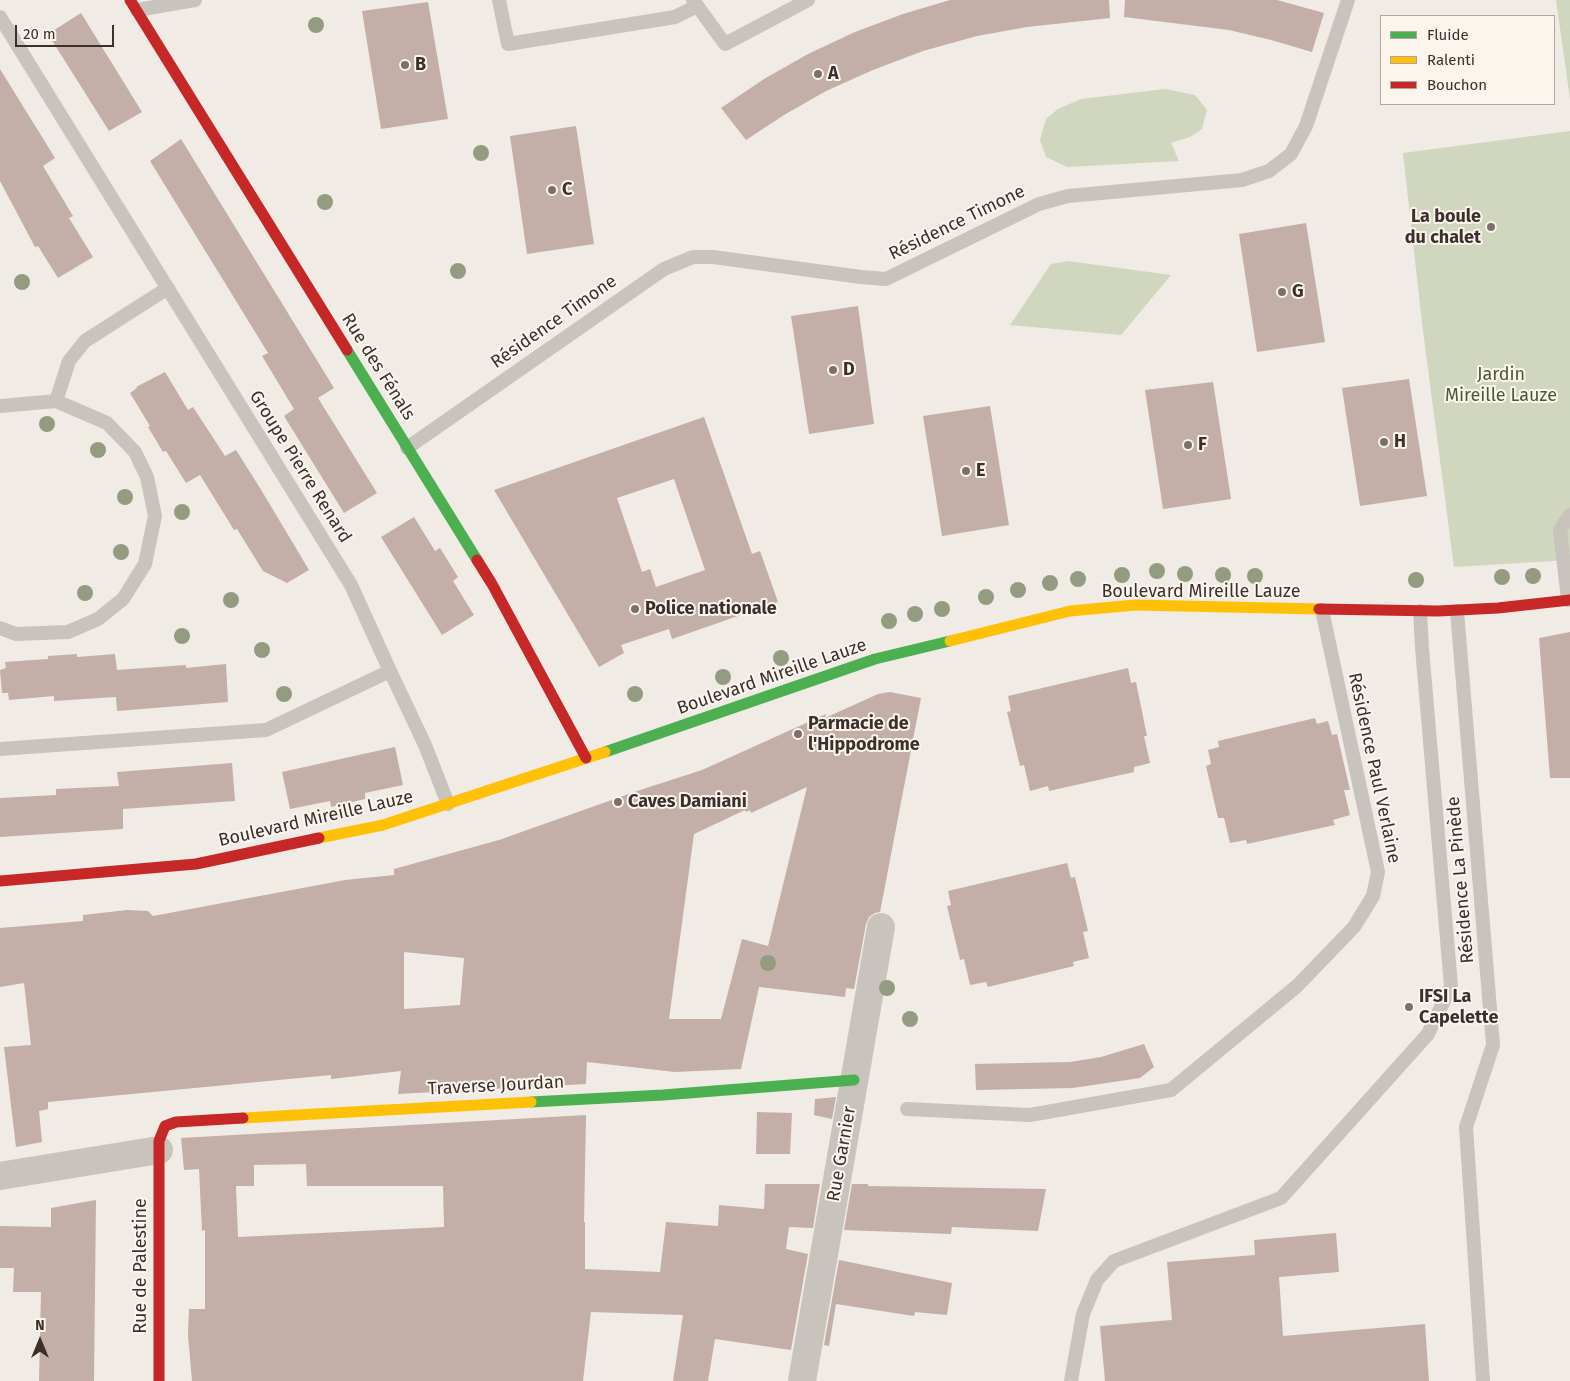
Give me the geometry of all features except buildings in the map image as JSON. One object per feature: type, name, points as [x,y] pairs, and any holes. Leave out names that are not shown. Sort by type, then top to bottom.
[{"type":"street","name":"Rue des Fénals","points":[[134,5],[492,584],[586,758]]},
{"type":"street","name":"Boulevard Mireille Lauze","points":[[0,881],[196,864],[383,825],[875,659],[1070,611],[1135,605],[1420,612],[1498,608],[1569,600]]},
{"type":"street","name":"Rue Garnier","points":[[802,1381],[881,927]]},
{"type":"street","name":"Traverse Jourdan","points":[[159,1150],[159,1141],[166,1126],[176,1122],[653,1095],[854,1080]]},
{"type":"street","points":[[0,1176],[159,1150]]},
{"type":"street","name":"Rue de Palestine","points":[[159,1150],[159,1381]]},
{"type":"lane","points":[[134,5],[195,0]]},
{"type":"lane","points":[[499,0],[508,44],[675,17],[695,3],[725,44],[808,0]]},
{"type":"lane","name":"Résidence Timone","points":[[407,448],[664,269],[693,257],[714,257],[886,279],[1039,204],[1068,196],[1242,180],[1269,171],[1291,154],[1306,126],[1348,0]]},
{"type":"lane","name":"Groupe Pierre Renard","points":[[0,17],[350,585],[425,745],[448,804]]},
{"type":"lane","points":[[56,402],[69,361],[85,341],[168,288]]},
{"type":"lane","points":[[0,628],[16,634],[68,632],[98,619],[123,599],[145,564],[155,516],[147,477],[135,452],[106,423],[56,402],[1,405]]},
{"type":"lane","points":[[1569,600],[1560,530],[1570,515]]},
{"type":"lane","name":"Résidence Paul Verlaine","points":[[906,1109],[1030,1115],[1170,1090],[1297,986],[1354,927],[1373,896],[1378,872],[1322,610]]},
{"type":"lane","name":"Résidence La Pinède","points":[[1457,611],[1493,1045],[1466,1127],[1482,1381]]},
{"type":"lane","points":[[1071,1381],[1083,1314],[1097,1280],[1114,1261],[1281,1198],[1428,1034],[1451,986],[1420,612]]},
{"type":"lane","points":[[0,750],[266,730],[390,671]]},
{"type":"green space","points":[[1556,0],[1570,0],[1570,99]]},
{"type":"green space","points":[[1165,89],[1195,95],[1207,110],[1202,129],[1190,137],[1171,143],[1179,161],[1067,167],[1046,157],[1040,140],[1046,119],[1058,109],[1081,99]]},
{"type":"green space","name":"Jardin Mireille Lauze","points":[[1570,131],[1570,560],[1454,567],[1422,323],[1403,153]]},
{"type":"green space","points":[[1068,261],[1171,275],[1121,335],[1010,325],[1051,264]]},
{"type":"traffic: fast","points":[[347,350],[477,560]]},
{"type":"traffic: fast","points":[[605,752],[875,659],[950,641]]},
{"type":"traffic: fast","points":[[531,1102],[663,1095],[854,1080]]},
{"type":"traffic: slow","points":[[950,641],[1070,611],[1135,605],[1319,609]]},
{"type":"traffic: slow","points":[[319,838],[383,825],[605,752]]},
{"type":"traffic: slow","points":[[243,1118],[531,1102]]},
{"type":"traffic: jam","points":[[130,0],[347,350]]},
{"type":"traffic: jam","points":[[477,560],[492,584],[586,758]]},
{"type":"traffic: jam","points":[[1319,609],[1438,611],[1498,608],[1570,600]]},
{"type":"traffic: jam","points":[[0,881],[196,864],[319,838]]},
{"type":"traffic: jam","points":[[159,1381],[159,1141],[165,1126],[176,1122],[243,1118]]},
{"type":"place","name":"B","points":[[405,65]]},
{"type":"place","name":"A","points":[[818,74]]},
{"type":"place","name":"C","points":[[552,190]]},
{"type":"place","name":"La boule du chalet","points":[[1491,227]]},
{"type":"place","name":"G","points":[[1282,292]]},
{"type":"place","name":"D","points":[[833,370]]},
{"type":"place","name":"H","points":[[1384,442]]},
{"type":"place","name":"F","points":[[1188,445]]},
{"type":"place","name":"E","points":[[966,471]]},
{"type":"place","name":"Police nationale","points":[[635,609]]},
{"type":"place","name":"Parmacie de l'Hippodrome","points":[[798,734]]},
{"type":"place","name":"Caves Damiani","points":[[618,802]]},
{"type":"place","name":"IFSI La Capelette","points":[[1409,1007]]}]
